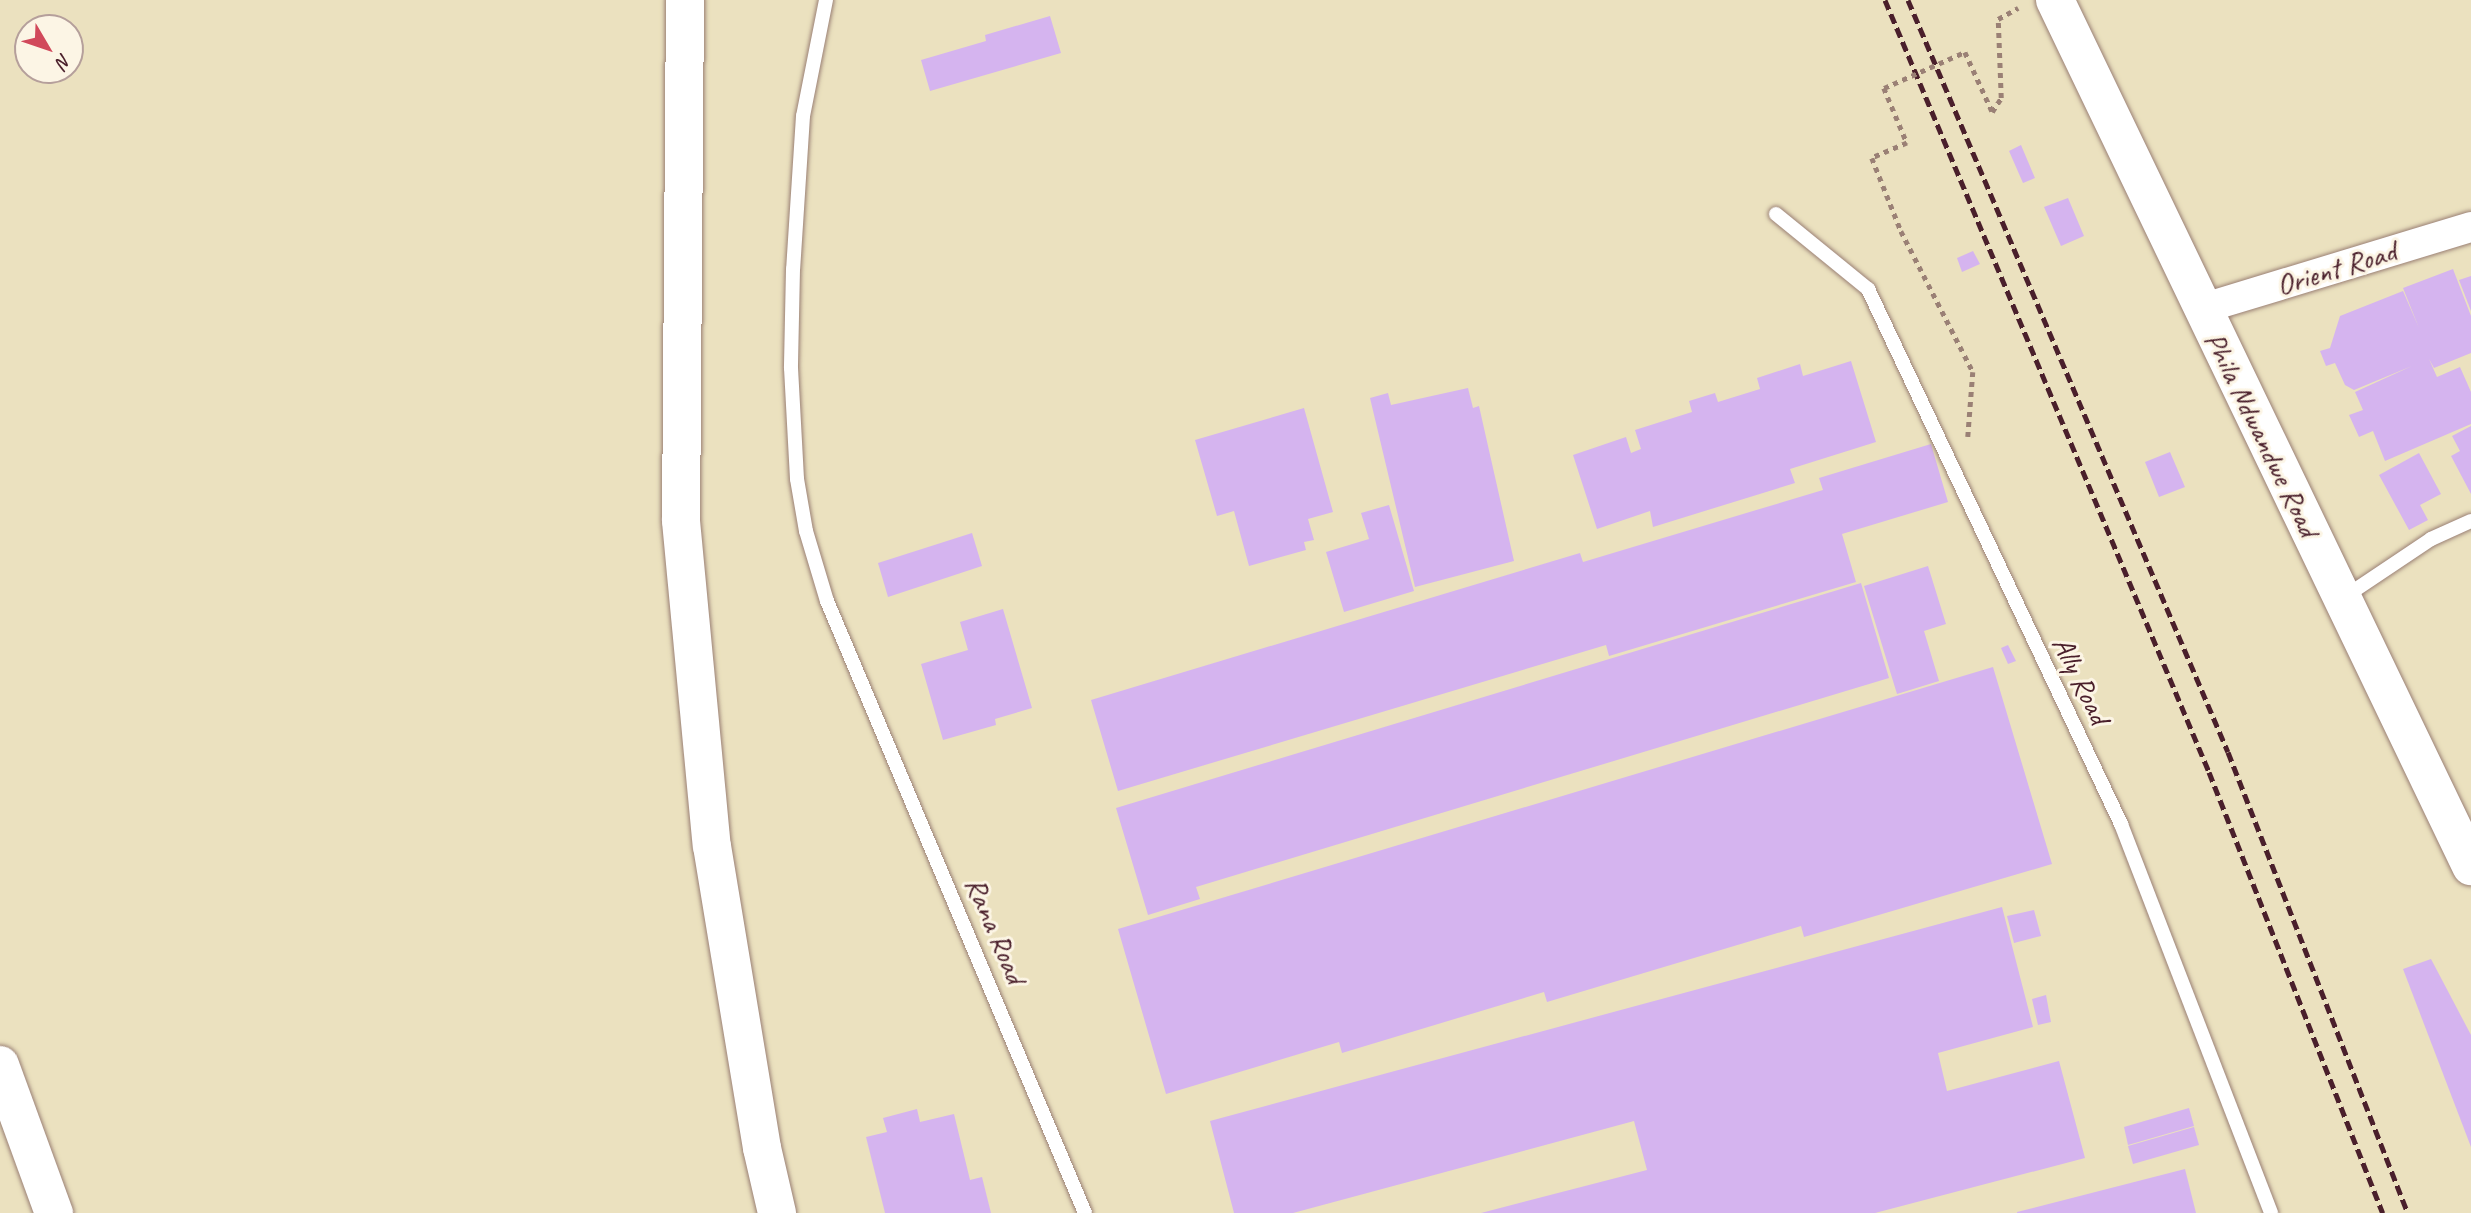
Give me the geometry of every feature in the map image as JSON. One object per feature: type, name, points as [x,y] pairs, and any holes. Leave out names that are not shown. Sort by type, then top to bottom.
[{"type":"main road","points":[[685,0],[681,521],[712,846],[762,1148],[777,1213]]},
{"type":"main road","name":"Phila Ndwandwe Road","points":[[2038,3],[2201,309],[2471,866]]},
{"type":"main road","points":[[0,1065],[54,1213]]},
{"type":"street","name":"Orient Road","points":[[2201,309],[2471,227]]},
{"type":"lane","name":"Rana Road","points":[[826,0],[803,116],[791,368],[797,479],[806,531],[827,601],[858,667],[1085,1213]]},
{"type":"lane","name":"Ally Road","points":[[1776,214],[1868,289],[2120,824],[2271,1213]]},
{"type":"lane","points":[[2342,599],[2431,539],[2471,521]]},
{"type":"path","points":[[1963,494],[1973,372],[1901,231],[1872,158],[1907,143],[1884,88],[1965,51],[1992,111],[2001,98],[1998,19],[2038,3]]},
{"type":"building","points":[[1050,16],[1061,53],[930,91],[921,60],[986,41],[985,35]]},
{"type":"building","points":[[2021,145],[2035,178],[2023,183],[2009,151]]},
{"type":"building","points":[[2068,198],[2084,236],[2061,246],[2044,207]]},
{"type":"building","points":[[1973,251],[1980,264],[1962,272],[1957,258]]},
{"type":"building","points":[[2453,269],[2471,316],[2471,353],[2434,368],[2429,359],[2437,377],[2460,367],[2471,392],[2471,424],[2385,461],[2373,431],[2359,437],[2349,415],[2363,410],[2355,392],[2412,366],[2354,390],[2345,385],[2335,363],[2326,366],[2320,351],[2330,348],[2340,316],[2403,291],[2419,328],[2403,288]]},
{"type":"building","points":[[2471,276],[2471,311],[2459,280]]},
{"type":"building","points":[[1851,361],[1876,442],[1790,469],[1795,483],[1653,527],[1650,511],[1597,529],[1573,455],[1626,437],[1631,453],[1641,449],[1635,430],[1692,412],[1689,401],[1715,393],[1718,402],[1760,389],[1757,378],[1800,364],[1803,376]]},
{"type":"building","points":[[1468,388],[1473,408],[1479,406],[1514,561],[1415,587],[1370,398],[1388,393],[1391,405]]},
{"type":"building","points":[[1304,408],[1333,512],[1308,519],[1314,540],[1304,542],[1306,550],[1249,566],[1234,511],[1217,516],[1195,440]]},
{"type":"building","points":[[2471,426],[2471,494],[2451,456],[2460,451],[2452,436]]},
{"type":"building","points":[[1931,444],[1948,502],[1842,534],[1856,582],[1609,656],[1606,645],[1118,791],[1091,700],[1580,553],[1583,562],[1823,490],[1819,478]]},
{"type":"building","points":[[2170,452],[2185,487],[2159,497],[2145,462]]},
{"type":"building","points":[[2419,453],[2441,494],[2420,505],[2428,520],[2409,530],[2379,475]]},
{"type":"building","points":[[1389,505],[1414,591],[1344,612],[1326,552],[1369,539],[1361,513]]},
{"type":"building","points":[[972,533],[982,566],[888,597],[878,563]]},
{"type":"building","points":[[1928,566],[1946,624],[1924,631],[1939,681],[1897,694],[1864,586]]},
{"type":"building","points":[[1861,583],[1889,678],[1196,887],[1200,899],[1148,915],[1116,808]]},
{"type":"building","points":[[1003,609],[1032,708],[995,719],[996,725],[943,740],[921,664],[968,650],[960,622]]},
{"type":"building","points":[[2008,645],[2016,661],[2008,664],[2001,648]]},
{"type":"building","points":[[1993,667],[2052,864],[1804,937],[1801,926],[1547,1002],[1544,992],[1342,1053],[1339,1042],[1166,1094],[1118,929]]},
{"type":"building","points":[[2002,907],[2033,1027],[1938,1053],[1947,1091],[2059,1061],[2085,1158],[1875,1213],[1481,1213],[1647,1170],[1634,1121],[1293,1213],[1234,1213],[1210,1121]]},
{"type":"building","points":[[2034,910],[2041,936],[2014,943],[2007,916]]},
{"type":"building","points":[[2431,959],[2471,1035],[2471,1147],[2403,969]]},
{"type":"building","points":[[2046,995],[2051,1022],[2038,1025],[2032,999]]},
{"type":"building","points":[[2189,1108],[2194,1126],[2128,1145],[2124,1127]]},
{"type":"building","points":[[917,1109],[920,1122],[954,1114],[970,1180],[982,1177],[991,1213],[885,1213],[866,1137],[887,1132],[883,1118]]},
{"type":"building","points":[[2194,1127],[2199,1145],[2133,1164],[2128,1146]]},
{"type":"building","points":[[2185,1169],[2196,1213],[2017,1213],[2017,1212]]},
{"type":"railway","points":[[1885,0],[2209,772],[2383,1213]]},
{"type":"railway","points":[[1908,0],[2228,752],[2408,1213]]}]
